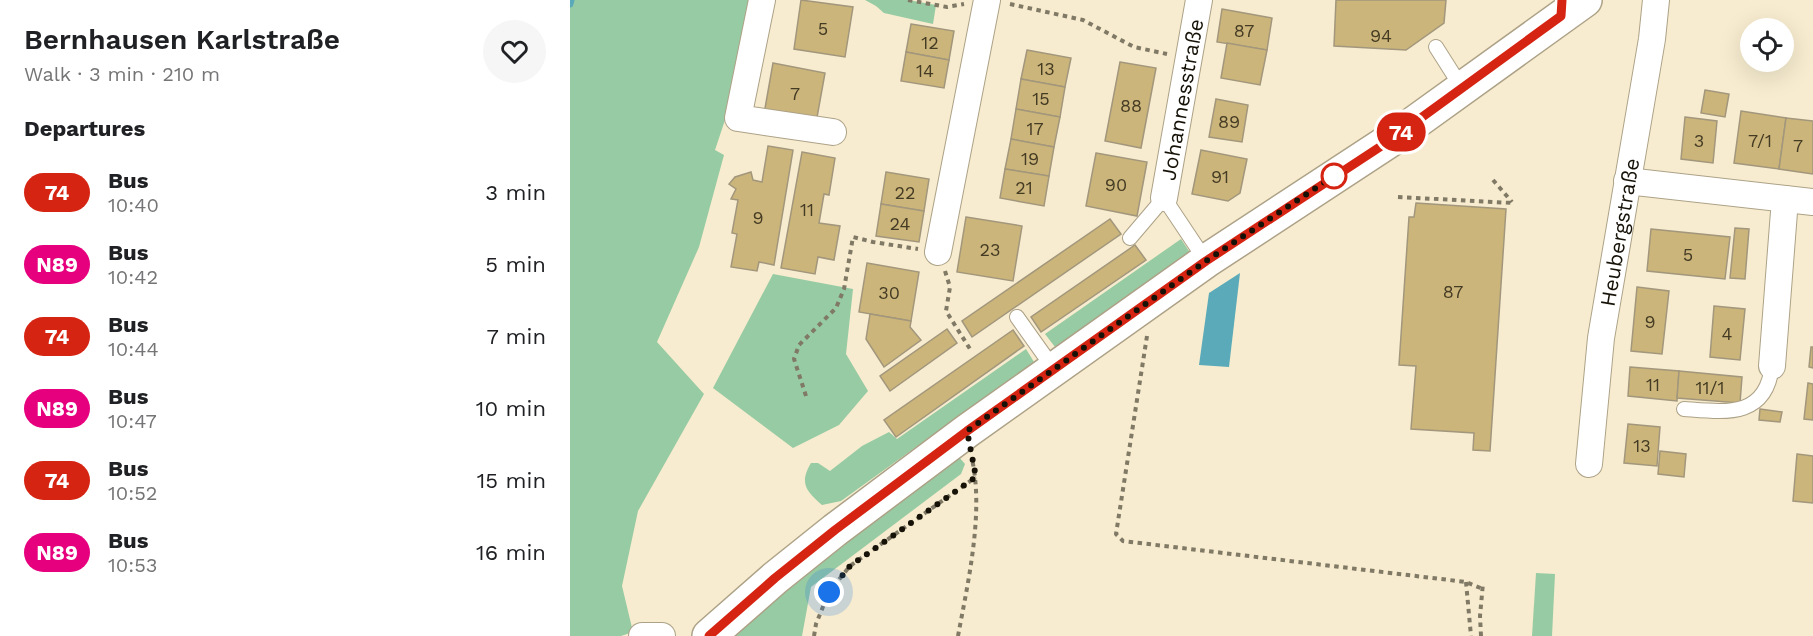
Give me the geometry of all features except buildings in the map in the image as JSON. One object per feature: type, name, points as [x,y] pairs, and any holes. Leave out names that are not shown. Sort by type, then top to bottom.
[{"type":"main road","points":[[709,636],[775,578],[835,530],[967,431],[1206,261],[1392,139],[1570,6]]},
{"type":"street","points":[[762,0],[738,118],[833,132]]},
{"type":"street","points":[[938,252],[987,0]]},
{"type":"street","name":"Johannesstraße","points":[[1164,198],[1199,0]]},
{"type":"street","name":"Heubergstraße","points":[[1589,464],[1601,338],[1652,39],[1656,0]]},
{"type":"street","points":[[1627,181],[1813,202]]},
{"type":"street","points":[[1772,366],[1785,199]]},
{"type":"street","points":[[642,636],[662,636]]},
{"type":"lane","points":[[1436,47],[1462,88]]},
{"type":"lane","points":[[1130,238],[1164,198],[1206,261]]},
{"type":"lane","points":[[1017,317],[1054,369]]},
{"type":"lane","points":[[1684,408],[1716,412],[1743,410],[1757,399],[1768,384],[1772,366]]},
{"type":"path","points":[[908,0],[947,7],[987,0],[1051,12],[1083,20],[1134,47],[1189,59]]},
{"type":"path","points":[[1398,197],[1512,202],[1493,180]]},
{"type":"path","points":[[806,396],[795,359],[799,345],[837,308],[844,289],[853,237],[938,252],[950,287],[946,311],[970,349]]},
{"type":"path","points":[[1148,333],[1116,534],[1123,541],[1466,582],[1483,586],[1481,636]]},
{"type":"path","points":[[958,636],[973,557],[976,477],[967,431]]},
{"type":"path","points":[[814,636],[816,624],[829,592],[850,566],[976,477]]},
{"type":"path","points":[[1466,582],[1471,636]]},
{"type":"green space","points":[[570,0],[757,0],[732,99],[715,150],[724,155],[699,247],[657,342],[704,394],[638,511],[622,586],[633,632],[621,636],[570,636]]},
{"type":"green space","points":[[865,0],[908,0],[936,5],[933,24],[884,13]]},
{"type":"green space","points":[[1181,239],[1191,254],[1055,347],[1045,334]]},
{"type":"green space","points":[[773,274],[853,289],[846,354],[868,391],[839,425],[793,448],[713,388]]},
{"type":"green space","points":[[1026,349],[1034,362],[841,501],[822,505],[808,491],[805,476],[811,463],[818,463],[830,471],[862,446],[889,432],[897,439]]},
{"type":"green space","points":[[958,456],[965,464],[961,474],[811,587],[802,636],[728,636],[776,593]]},
{"type":"green space","points":[[1536,573],[1555,574],[1552,636],[1532,636]]},
{"type":"water","points":[[1240,273],[1229,367],[1199,365],[1209,293]]},
{"type":"waterway","points":[[570,4],[571,0]]},
{"type":"bus line","name":"74","points":[[709,636],[775,578],[835,530],[967,431],[1206,261],[1392,139],[1561,16],[1562,0]]},
{"type":"route","points":[[829,592],[850,566],[976,477],[967,431],[1206,261],[1334,176]]}]
